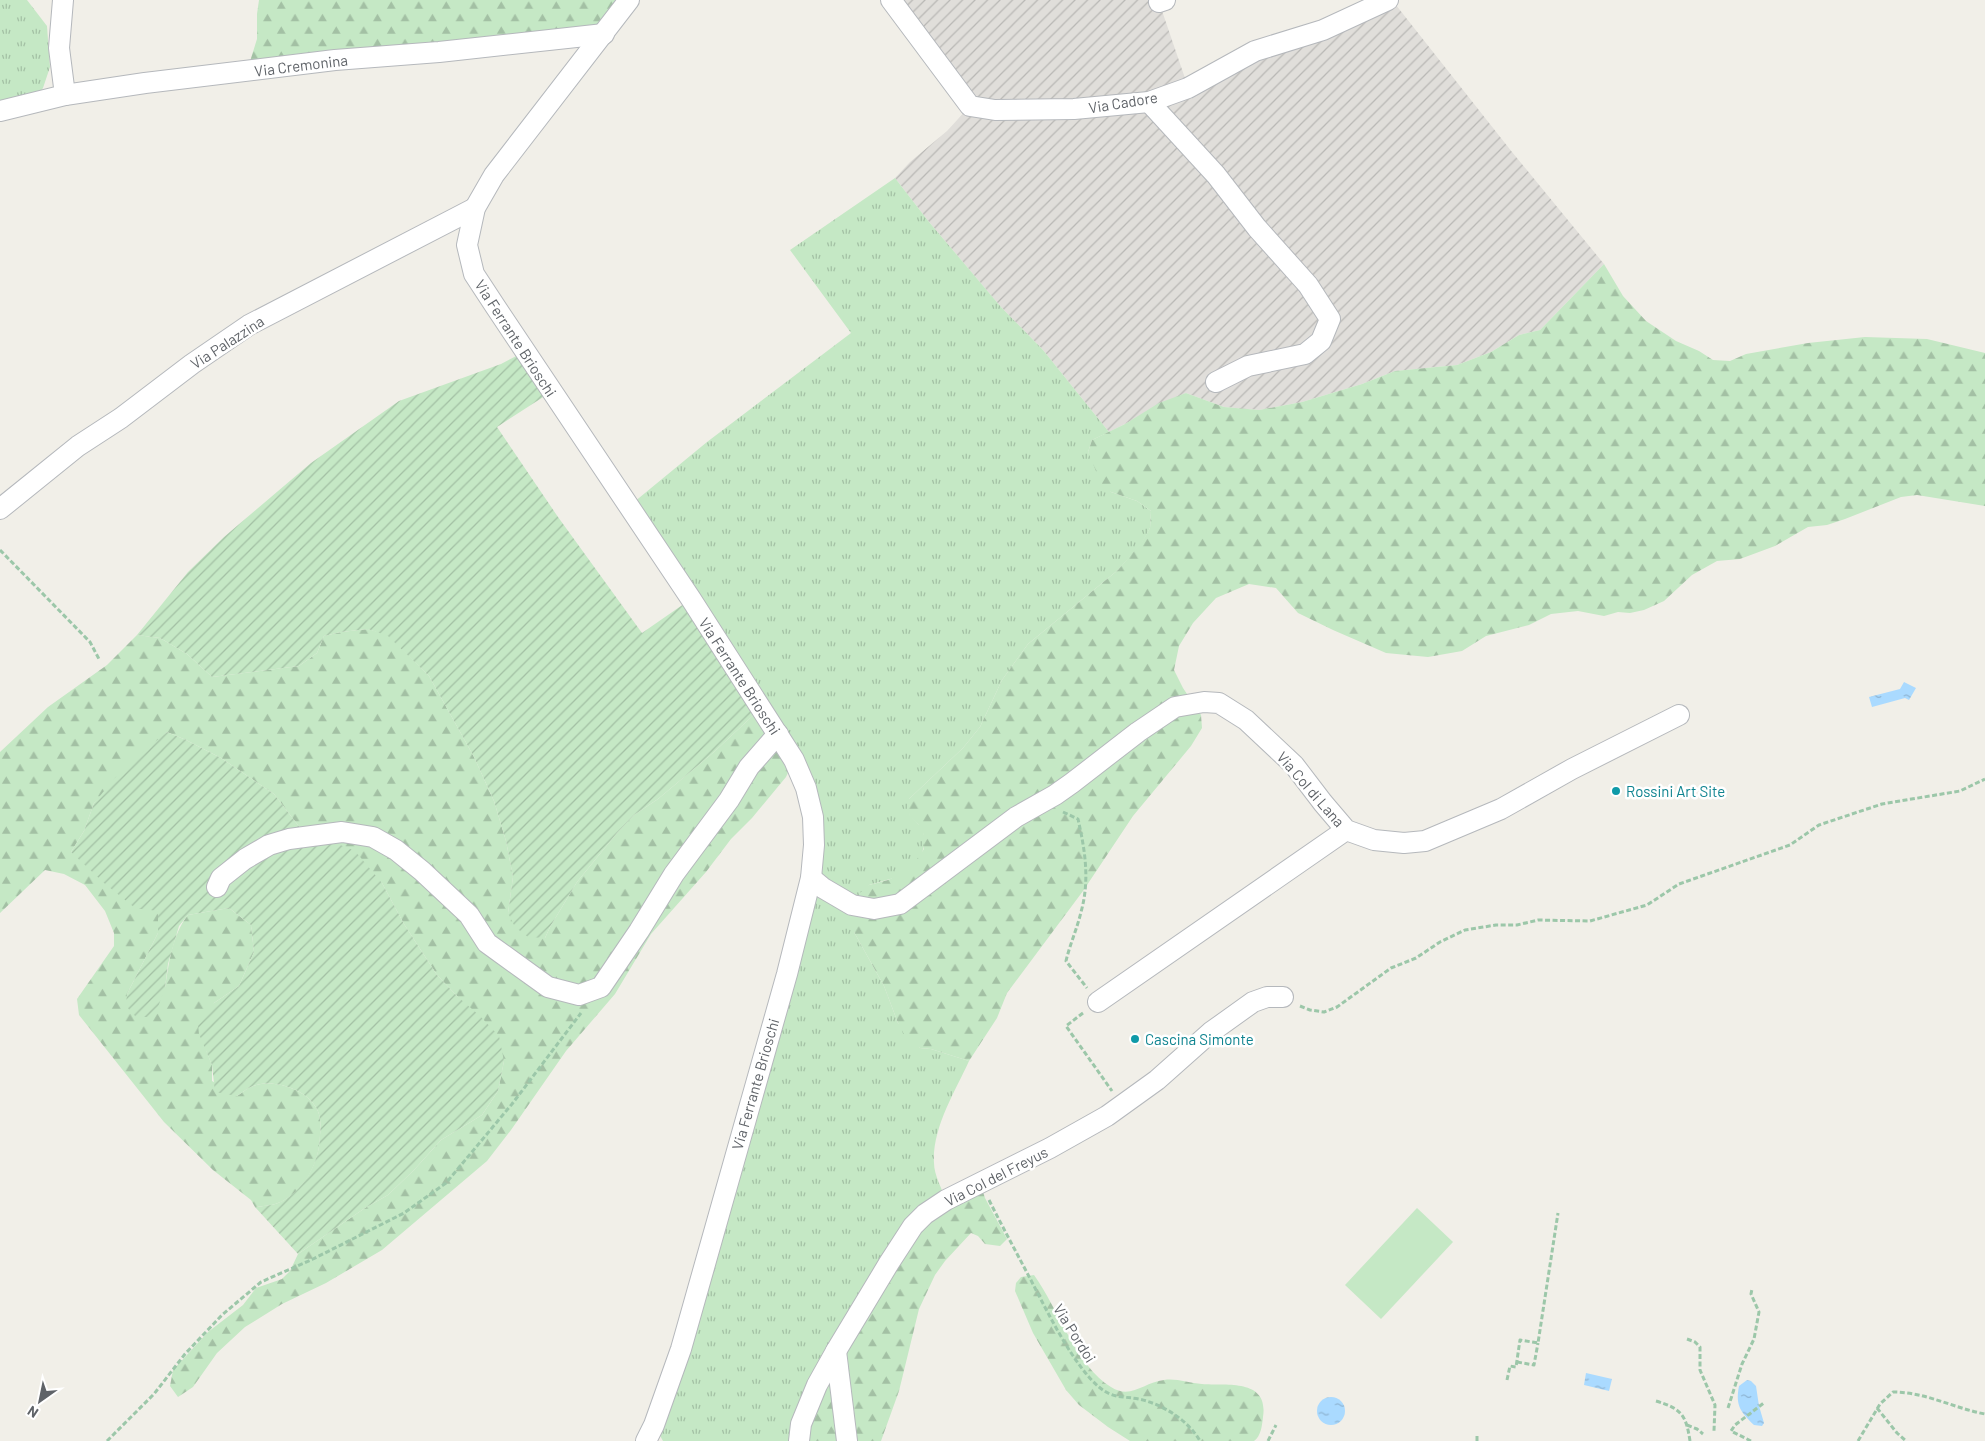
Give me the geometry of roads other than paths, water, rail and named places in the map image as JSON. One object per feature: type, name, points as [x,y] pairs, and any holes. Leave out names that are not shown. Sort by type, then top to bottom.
[{"type":"street","points":[[63,0],[59,48],[66,94]]},
{"type":"street","name":"Via Ferrante Brioschi","points":[[629,0],[494,175],[475,208],[467,245],[474,274],[524,352],[691,599],[794,760],[806,788],[813,817],[814,846],[811,878],[787,974],[680,1349],[654,1425],[646,1441]]},
{"type":"street","name":"Via Cadore","points":[[891,0],[970,106],[995,110],[1064,110],[1149,102],[1188,88],[1255,51],[1323,30],[1388,0]]},
{"type":"street","name":"Via Cremonina","points":[[0,111],[66,94],[335,60],[439,52],[604,34]]},
{"type":"street","points":[[1149,102],[1216,175],[1257,228],[1308,285],[1330,319],[1321,341],[1304,354],[1248,366],[1216,382]]},
{"type":"street","name":"Via Palazzina","points":[[0,509],[78,446],[121,418],[192,364],[249,325],[475,208]]},
{"type":"street","name":"Via Col di Lana","points":[[811,878],[823,888],[852,905],[874,910],[900,904],[1016,817],[1055,795],[1138,732],[1175,707],[1204,702],[1219,703],[1246,720],[1294,765],[1346,830],[1374,840],[1404,843],[1425,841],[1501,809],[1679,714]]},
{"type":"street","points":[[217,887],[221,878],[244,859],[269,845],[289,839],[342,832],[373,837],[396,850],[422,871],[469,915],[487,943],[548,987],[579,995],[601,987],[639,931],[674,874],[729,800],[749,767],[778,734]]},
{"type":"street","points":[[1616,747],[1636,755]]},
{"type":"street","points":[[1098,1002],[1346,830]]},
{"type":"street","name":"Via Col del Freyus","points":[[799,1441],[801,1424],[836,1351],[888,1263],[913,1226],[925,1214],[946,1200],[1058,1144],[1107,1116],[1157,1080],[1211,1032],[1253,1002],[1267,997],[1282,997]]},
{"type":"street","points":[[836,1351],[848,1441]]},
{"type":"water","points":[[1904,682],[1916,688],[1909,700],[1905,698],[1872,707],[1869,697],[1900,689]]},
{"type":"water","points":[[1586,1373],[1612,1379],[1609,1391],[1584,1385]]},
{"type":"water","points":[[1747,1380],[1756,1386],[1764,1423],[1762,1426],[1754,1425],[1740,1408],[1738,1399],[1739,1386]]},
{"type":"water","points":[[1331,1397],[1341,1401],[1345,1411],[1341,1421],[1331,1425],[1321,1421],[1317,1411],[1321,1401]]},
{"type":"place","name":"Rossini Art Site","points":[[1616,791]]},
{"type":"place","name":"Cascina Simonte","points":[[1135,1039]]}]
